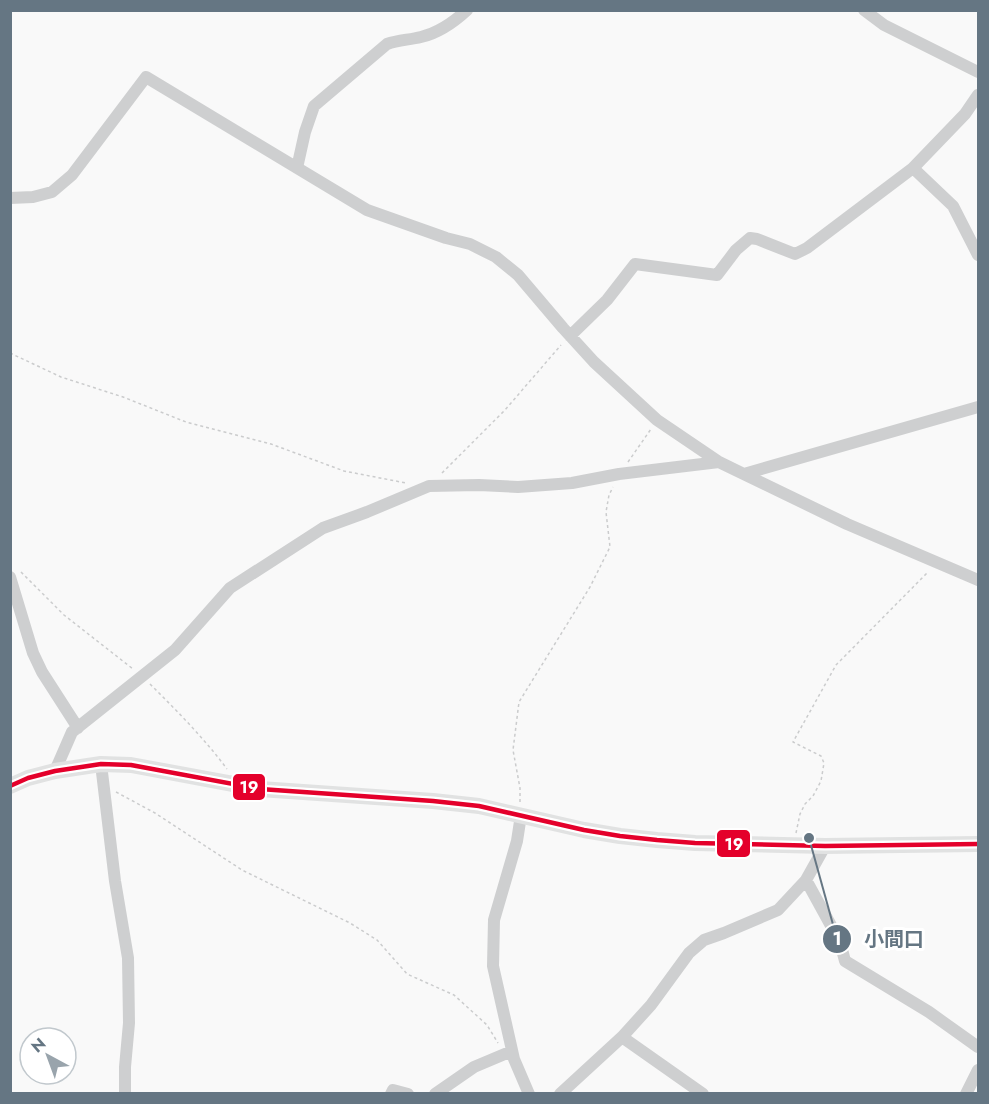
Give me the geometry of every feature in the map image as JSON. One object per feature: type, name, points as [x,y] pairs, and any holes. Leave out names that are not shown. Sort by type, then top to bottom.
[{"type":"main road","points":[[10,786],[28,778],[55,771],[101,764],[130,765],[261,789],[479,806],[593,831],[657,840],[825,846],[978,844]]},
{"type":"street","points":[[297,168],[305,132],[314,106],[387,44],[421,37],[440,30],[458,19],[467,10]]},
{"type":"street","points":[[864,10],[884,25],[978,72]]},
{"type":"street","points":[[10,198],[33,197],[52,192],[72,175],[146,77],[367,210],[446,238],[470,244],[496,256],[518,275],[594,362],[657,420],[719,462],[847,524],[937,562],[976,575]]},
{"type":"street","points":[[570,336],[607,300],[635,264],[717,275],[736,250],[750,238],[795,254],[807,248],[913,168],[965,114],[978,95]]},
{"type":"street","points":[[913,168],[953,206],[978,255]]},
{"type":"street","points":[[744,474],[978,407]]},
{"type":"street","points":[[55,771],[72,732],[175,650],[230,588],[323,528],[429,486],[518,487],[572,483],[619,474],[719,462]]},
{"type":"street","points":[[14,573],[33,653],[42,672],[78,728]]},
{"type":"street","points":[[101,764],[115,881],[128,958],[129,1023],[125,1094]]},
{"type":"street","points":[[521,815],[517,841],[494,920],[493,966],[509,1052],[529,1094]]},
{"type":"street","points":[[560,1094],[622,1037],[651,1005],[689,953],[705,940],[778,910],[806,880],[825,846]]},
{"type":"street","points":[[806,880],[840,942],[845,961],[929,1012],[978,1047]]},
{"type":"street","points":[[622,1037],[704,1094]]},
{"type":"street","points":[[435,1094],[474,1066],[509,1052]]},
{"type":"street","points":[[966,1094],[978,1070]]},
{"type":"street","points":[[391,1094],[393,1090],[408,1094]]},
{"type":"path","points":[[429,486],[505,410],[570,336]]},
{"type":"path","points":[[10,353],[61,377],[123,397],[186,422],[271,444],[344,471],[409,483]]},
{"type":"path","points":[[521,815],[520,788],[513,750],[519,702],[590,586],[610,547],[606,512],[609,495],[619,474],[657,420]]},
{"type":"path","points":[[794,845],[800,814],[821,781],[824,763],[821,756],[793,742],[836,665],[937,562]]},
{"type":"path","points":[[14,573],[142,676],[215,753],[238,785]]},
{"type":"path","points":[[105,786],[155,813],[242,870],[350,923],[377,940],[407,974],[454,995],[487,1025],[509,1052]]},
{"type":"transit line","name":"19","points":[[10,786],[28,778],[55,771],[101,764],[131,765],[260,789],[479,806],[584,830],[657,840],[825,846],[978,844]]},
{"type":"place","name":"小間口","points":[[809,838]]}]
